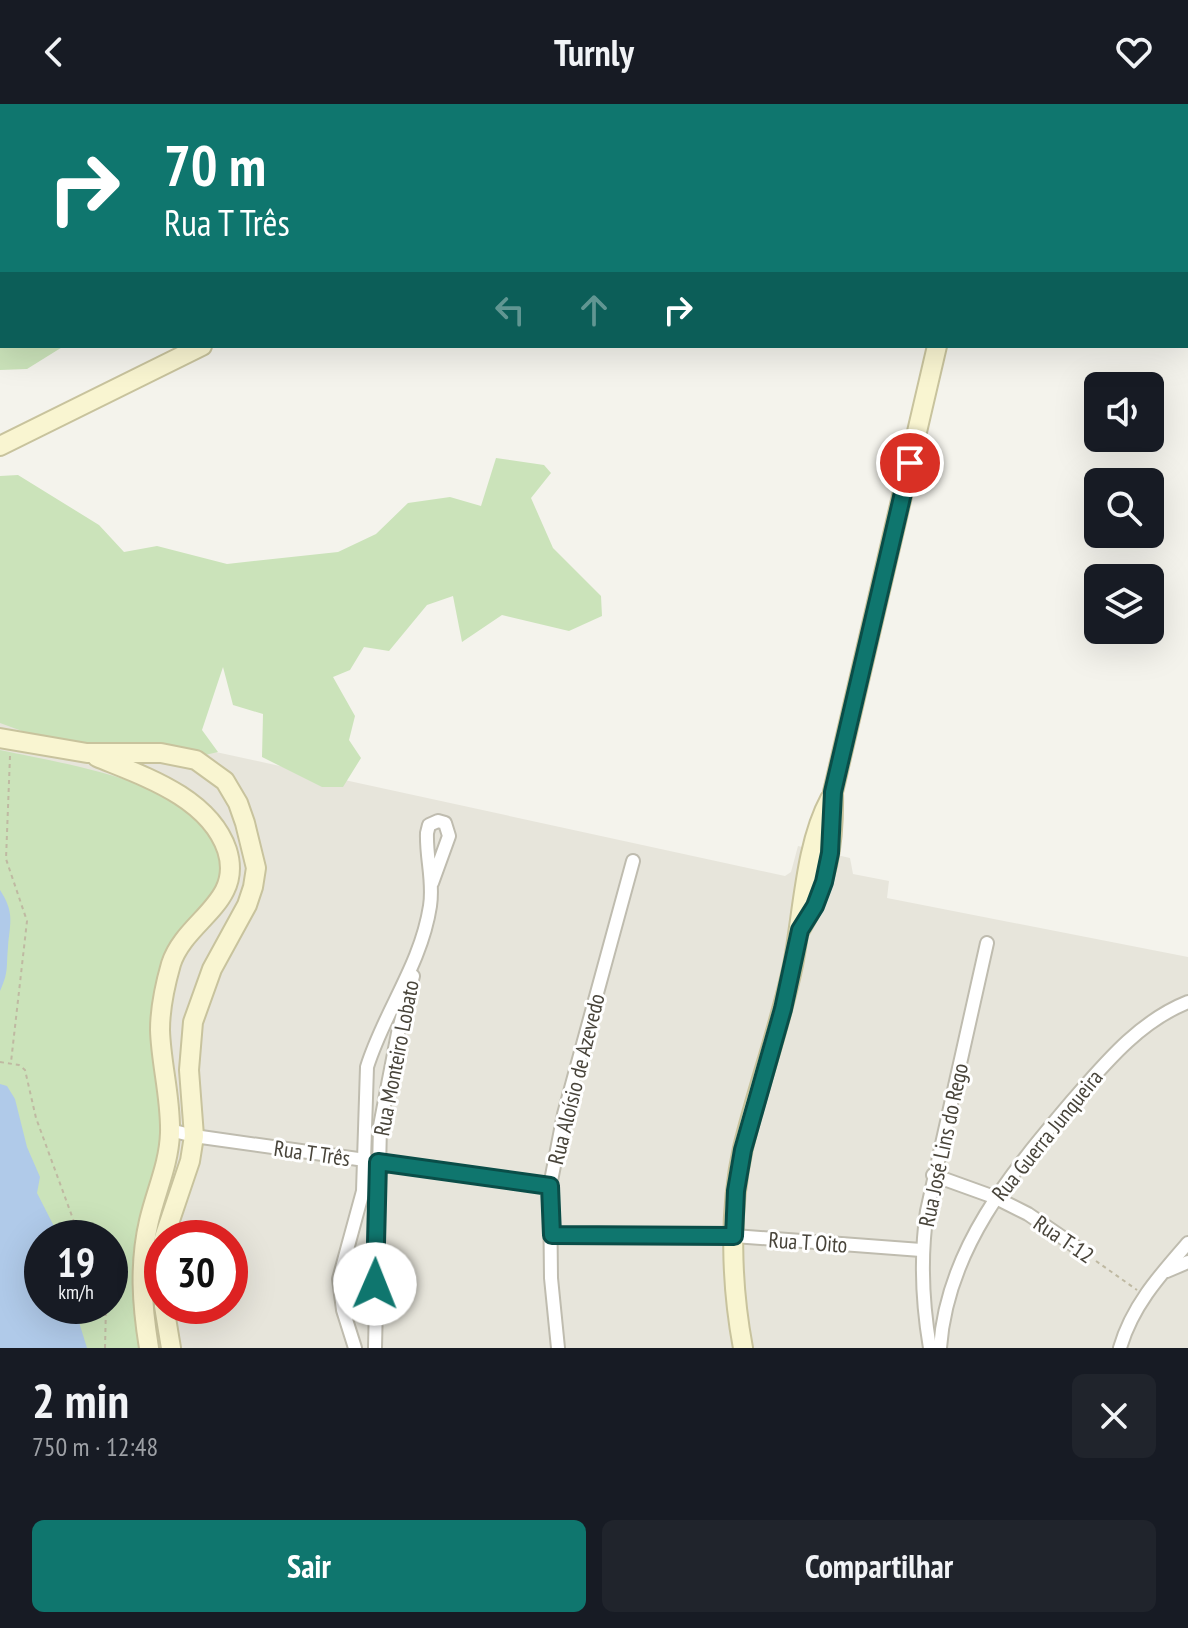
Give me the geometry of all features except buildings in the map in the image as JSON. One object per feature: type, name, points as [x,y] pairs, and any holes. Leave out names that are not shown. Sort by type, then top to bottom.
[{"type":"street","points":[[0,446],[198,348]]},
{"type":"street","points":[[743,1348],[734,1236],[736,1191],[743,1150],[783,1009],[818,829],[833,792],[937,348]]},
{"type":"street","points":[[5,739],[87,753],[161,753],[181,756],[208,766],[231,790],[252,846],[256,868],[247,905],[212,969],[193,1022],[189,1070],[194,1136],[190,1161],[170,1220]]},
{"type":"street","points":[[87,753],[156,781],[188,803],[216,829],[231,870],[227,889],[178,949],[165,989],[160,1029],[170,1130],[165,1174],[145,1244],[142,1296],[149,1348]]},
{"type":"street","name":"Rua Aloísio de Azevedo","points":[[558,1348],[551,1278],[550,1186],[564,1114],[633,861]]},
{"type":"street","name":"Rua Monteiro Lobato","points":[[375,1348],[378,1162],[385,1094],[415,961],[427,922],[432,883]]},
{"type":"street","name":"Rua José Lins do Rego","points":[[930,1348],[923,1306],[921,1250],[933,1175],[958,1080],[987,943]]},
{"type":"street","name":"Rua Monteiro Lobato","points":[[355,1348],[343,1310],[339,1279],[363,1191],[367,1067],[415,961]]},
{"type":"street","name":"Rua Guerra Junqueira","points":[[940,1348],[950,1292],[970,1242],[994,1197],[1100,1068],[1135,1034],[1175,1007],[1188,1002]]},
{"type":"street","name":"Rua T Três","points":[[170,1130],[194,1136],[550,1186]]},
{"type":"street","name":"Rua T-12","points":[[933,1175],[994,1197],[1028,1214],[1085,1253]]},
{"type":"street","name":"Rua T Oito","points":[[552,1235],[734,1236],[921,1250]]},
{"type":"street","points":[[1120,1348],[1127,1325],[1145,1296],[1188,1243]]},
{"type":"street","points":[[1161,1274],[1188,1262]]},
{"type":"street","points":[[167,1324],[171,1348]]},
{"type":"path","points":[[5,739],[6,859],[27,921],[11,1062]]},
{"type":"path","points":[[0,1062],[11,1062],[25,1070],[40,1130],[73,1220]]},
{"type":"path","name":"Rua T-12","points":[[1085,1253],[1145,1296]]},
{"type":"path","points":[[105,1348],[106,1324]]},
{"type":"shaded area","points":[[0,705],[785,876],[791,872],[798,846],[850,858],[853,874],[889,881],[887,898],[1188,957],[1188,1348],[0,1348]]},
{"type":"green space","points":[[0,348],[61,348],[27,369],[0,370]]},
{"type":"green space","points":[[496,458],[544,465],[551,473],[531,498],[553,548],[601,596],[602,616],[569,631],[502,615],[462,642],[453,596],[427,605],[389,651],[364,647],[350,670],[333,677],[355,716],[349,740],[361,758],[343,787],[322,787],[262,757],[263,714],[233,705],[223,667],[202,730],[218,752],[205,755],[109,745],[74,750],[0,723],[0,476],[18,475],[99,525],[124,552],[157,546],[227,564],[338,552],[376,534],[408,503],[450,497],[481,506]]},
{"type":"green space","points":[[0,750],[111,775],[166,796],[209,826],[220,843],[232,877],[186,943],[167,987],[168,1090],[151,1220],[144,1220],[146,1348],[0,1348]]},
{"type":"water","points":[[0,890],[8,905],[10,918],[7,969],[0,991]]},
{"type":"water","points":[[0,1084],[7,1086],[15,1099],[27,1147],[40,1177],[37,1193],[51,1220],[24,1220],[24,1324],[80,1324],[87,1348],[0,1348]]},
{"type":"route","points":[[375,1284],[378,1162],[550,1186],[552,1235],[734,1236],[736,1191],[743,1150],[783,1009],[800,930],[815,906],[824,882],[834,815],[833,792],[910,463]]}]
